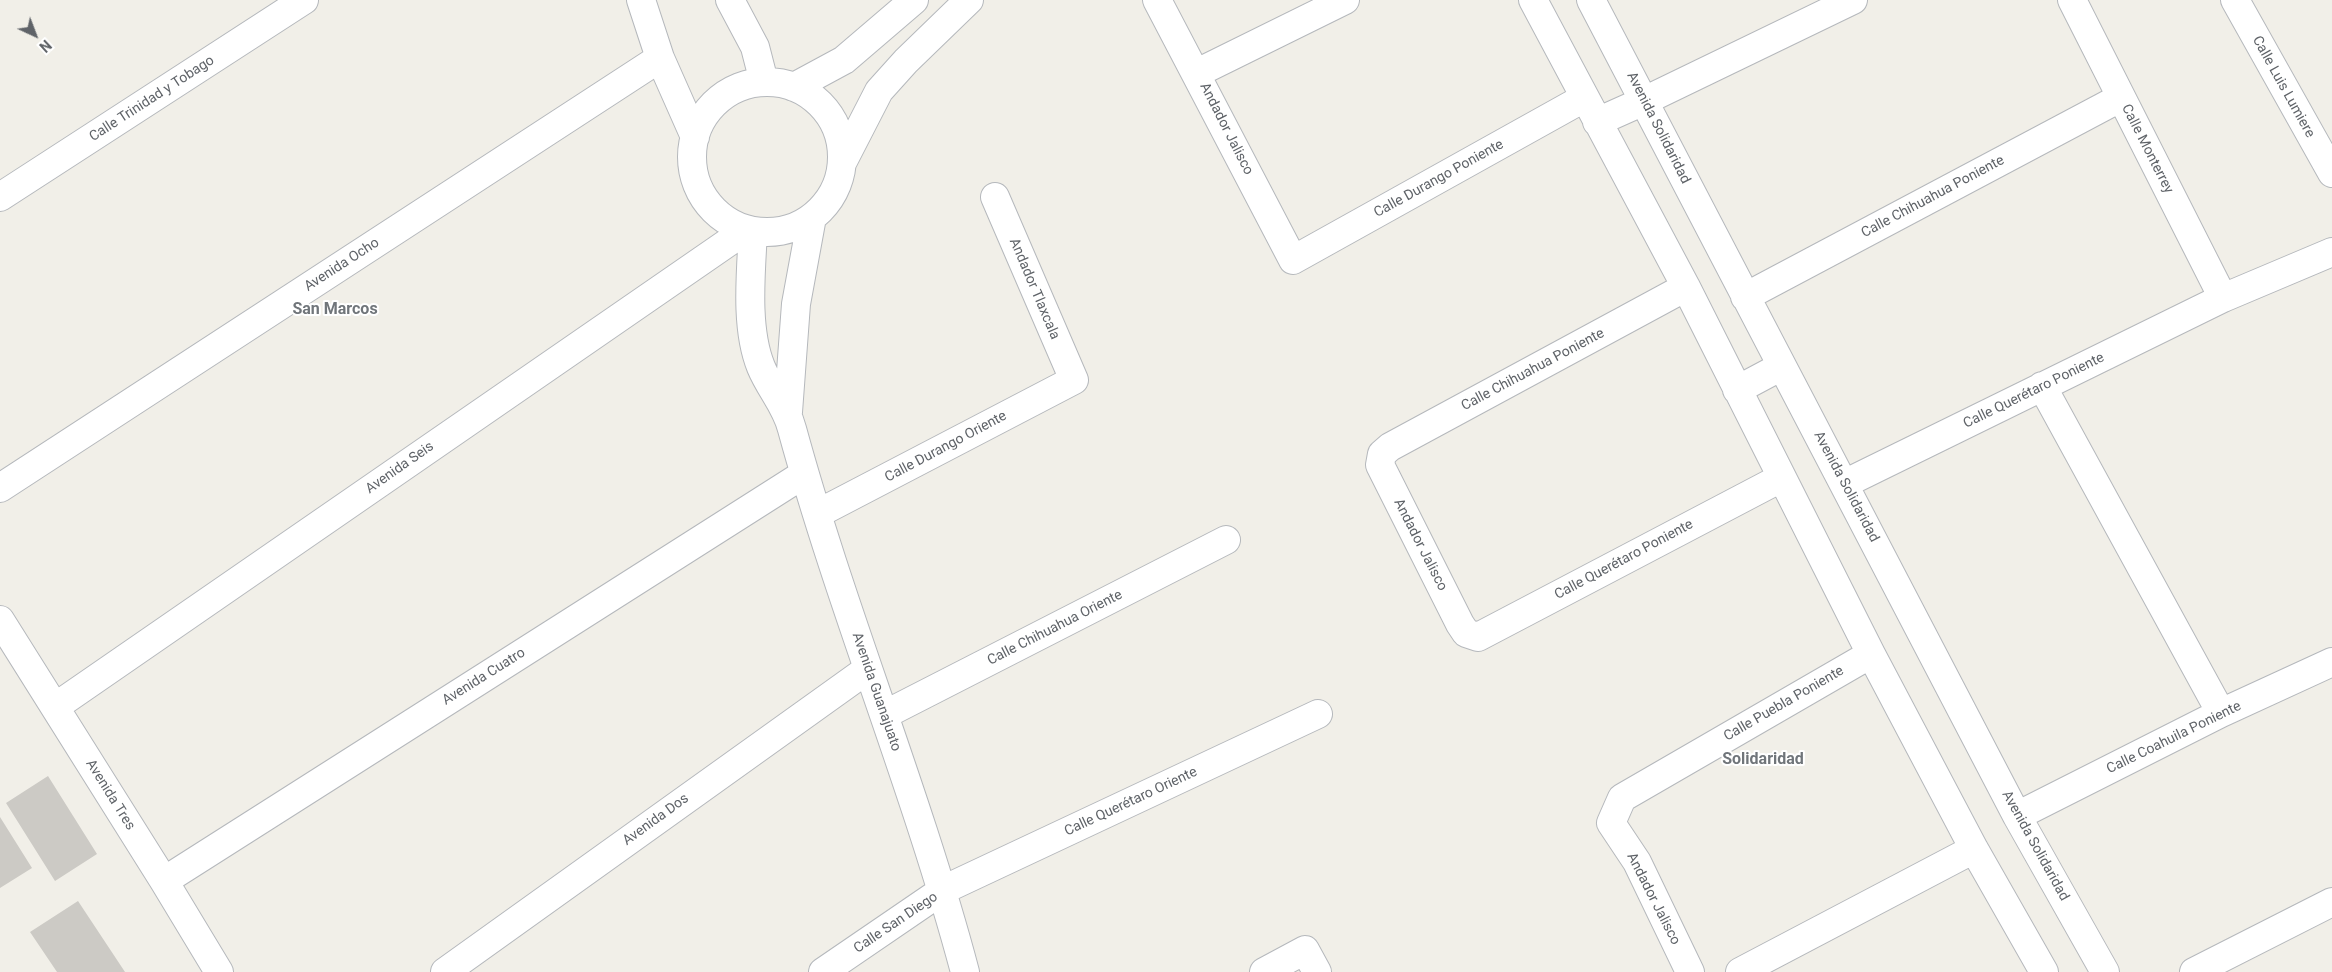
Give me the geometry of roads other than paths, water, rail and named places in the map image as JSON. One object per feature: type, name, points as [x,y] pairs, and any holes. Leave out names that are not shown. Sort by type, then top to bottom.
[{"type":"street","name":"Calle Trinidad y Tobago","points":[[0,197],[304,0]]},
{"type":"street","points":[[641,0],[660,58],[695,137]]},
{"type":"street","points":[[730,0],[755,48],[764,82]]},
{"type":"street","points":[[794,87],[844,60],[914,0]]},
{"type":"street","points":[[842,163],[840,139],[831,116],[821,104],[808,94],[794,87],[764,82],[734,90],[721,99],[705,116],[695,137],[692,166],[701,194],[720,216],[749,230],[784,230],[802,224],[824,206],[833,193],[842,163],[879,91],[906,61],[969,0]]},
{"type":"street","name":"Andador Jalisco","points":[[1157,0],[1197,73],[1293,260]]},
{"type":"street","points":[[1197,73],[1345,0]]},
{"type":"street","points":[[1533,0],[1686,287],[1780,478],[1870,654],[1974,849],[2044,972]]},
{"type":"street","name":"Avenida Solidaridad","points":[[1591,0],[2017,816],[2105,972]]},
{"type":"street","points":[[1597,122],[1644,102],[1852,0]]},
{"type":"street","name":"Calle Monterrey","points":[[2072,0],[2223,298]]},
{"type":"street","name":"Calle Luis Lumiere","points":[[2235,0],[2332,173]]},
{"type":"street","name":"Avenida Ocho","points":[[0,488],[660,58]]},
{"type":"street","name":"Calle Durango Poniente","points":[[1293,260],[1584,98]]},
{"type":"street","name":"Calle Chihuahua Poniente","points":[[1746,297],[2120,98]]},
{"type":"street","name":"Andador Tlaxcala","points":[[995,197],[1074,380]]},
{"type":"street","name":"Avenida Guanajuato","points":[[788,412],[796,304],[812,217]]},
{"type":"street","name":"Avenida Guanajuato","points":[[749,230],[753,333],[760,366],[788,412],[804,474],[943,890],[965,972]]},
{"type":"street","name":"Avenida Seis","points":[[55,707],[749,230]]},
{"type":"street","name":"Calle Querétaro Poniente","points":[[1844,484],[2223,298],[2332,252]]},
{"type":"street","name":"Calle Chihuahua Poniente","points":[[1382,454],[1390,447],[1686,287]]},
{"type":"street","points":[[1736,390],[1782,366]]},
{"type":"street","name":"Calle Durango Oriente","points":[[818,514],[1074,380]]},
{"type":"street","points":[[2042,386],[2221,713]]},
{"type":"street","name":"Andador Jalisco","points":[[1382,454],[1380,465],[1466,633]]},
{"type":"street","name":"Avenida Cuatro","points":[[164,881],[804,474]]},
{"type":"street","name":"Calle Querétaro Poniente","points":[[1466,633],[1478,637],[1780,478]]},
{"type":"street","name":"Calle Chihuahua Oriente","points":[[884,715],[1226,540]]},
{"type":"street","name":"Avenida Tres","points":[[0,620],[219,972]]},
{"type":"street","name":"Calle Puebla Poniente","points":[[1646,785],[1870,654]]},
{"type":"street","name":"Calle Coahuila Poniente","points":[[2017,816],[2221,713],[2332,662]]},
{"type":"street","name":"Avenida Dos","points":[[445,972],[868,669]]},
{"type":"street","name":"Calle Querétaro Oriente","points":[[943,890],[1318,714]]},
{"type":"street","name":"Andador Jalisco","points":[[1646,785],[1622,798],[1611,823],[1637,862],[1690,972]]},
{"type":"street","points":[[1740,972],[1974,849]]},
{"type":"street","name":"Calle San Diego","points":[[823,972],[943,890]]},
{"type":"street","points":[[2194,972],[2332,902]]},
{"type":"street","points":[[1264,972],[1311,961]]},
{"type":"district","name":"San Marcos","points":[[335,310]]},
{"type":"district","name":"Solidaridad","points":[[1763,760]]}]
